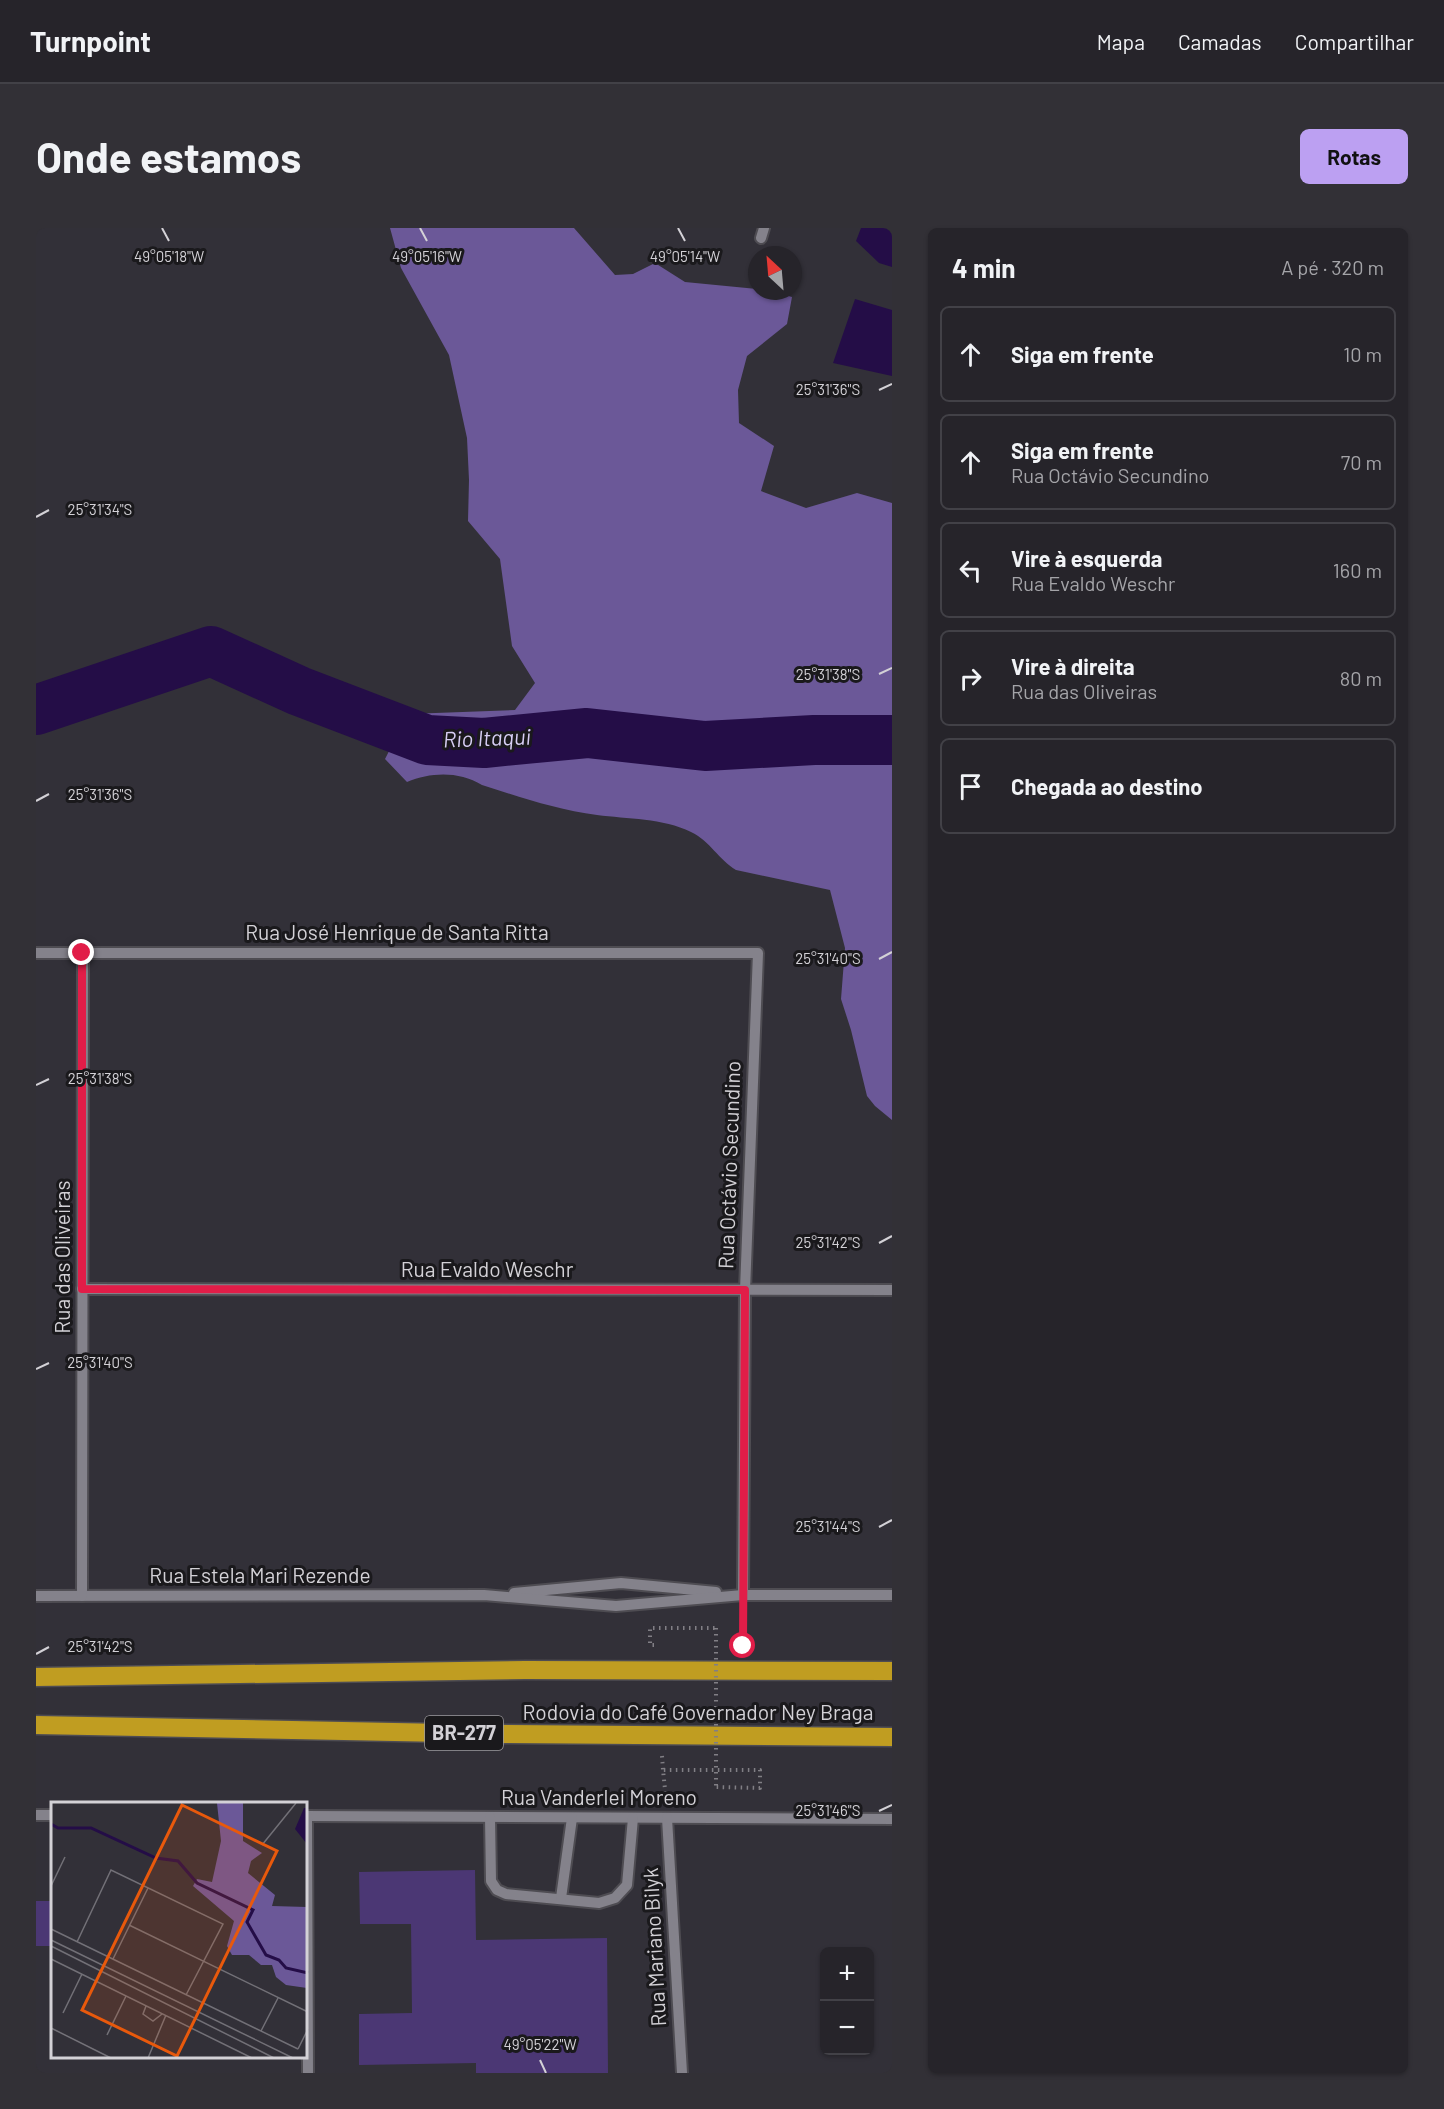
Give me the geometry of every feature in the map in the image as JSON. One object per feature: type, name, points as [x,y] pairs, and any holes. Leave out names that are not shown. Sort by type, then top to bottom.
[{"type":"highway","name":"Rodovia do Café Governador Ney Braga","points":[[36,1677],[525,1670],[892,1671]]},
{"type":"highway","name":"Rodovia do Café Governador Ney Braga","points":[[36,1725],[383,1732],[892,1737]]},
{"type":"street","name":"Rua José Henrique de Santa Ritta","points":[[36,953],[758,953]]},
{"type":"street","name":"Rua das Oliveiras","points":[[82,953],[82,1596]]},
{"type":"street","name":"Rua Octávio Secundino","points":[[743,1595],[745,1290],[758,953]]},
{"type":"street","name":"Rua Evaldo Weschr","points":[[82,1289],[892,1290]]},
{"type":"street","name":"Rua Estela Mari Rezende","points":[[36,1596],[484,1595],[621,1583],[743,1595]]},
{"type":"street","name":"Rua Estela Mari Rezende","points":[[484,1595],[616,1606],[743,1595],[892,1595]]},
{"type":"street","name":"Rua Vanderlei Moreno","points":[[308,1816],[892,1819]]},
{"type":"street","points":[[490,1817],[491,1881],[497,1890],[506,1894],[599,1903],[615,1898],[627,1885],[633,1818]]},
{"type":"street","points":[[561,1898],[572,1818]]},
{"type":"street","name":"Rua Mariano Bilyk","points":[[668,1818],[682,2073]]},
{"type":"street","points":[[308,2058],[308,2073]]},
{"type":"path","points":[[731,1646],[743,1646],[743,1595]]},
{"type":"path","points":[[662,1645],[650,1645],[650,1628],[716,1628],[716,1787],[760,1788],[760,1770],[663,1770],[668,1818]]},
{"type":"path","points":[[708,1646],[720,1646]]},
{"type":"shaded area","points":[[390,228],[574,228],[615,275],[633,274],[655,263],[685,282],[748,288],[748,300],[791,300],[787,324],[747,356],[738,390],[739,423],[774,446],[761,491],[806,508],[857,493],[892,503],[892,1120],[867,1096],[841,999],[845,948],[830,890],[736,870],[698,836],[680,827],[568,810],[454,775],[426,776],[407,782],[385,759],[408,714],[515,710],[535,683],[512,646],[500,559],[468,521],[467,438],[449,355],[401,268]]},
{"type":"shaded area","points":[[861,228],[892,228],[892,267],[879,263],[856,241]]},
{"type":"shaded area","points":[[855,299],[892,310],[892,376],[833,363]]},
{"type":"building","points":[[475,1870],[476,1940],[607,1938],[608,2073],[476,2073],[476,2063],[359,2065],[359,2014],[412,2013],[411,1924],[360,1924],[359,1872]]},
{"type":"building","points":[[36,1901],[51,1901],[51,1946],[36,1946]]},
{"type":"waterway","name":"Rio Itaqui","points":[[36,710],[211,651],[299,691],[427,740],[484,743],[587,733],[705,746],[814,740],[892,740]]},
{"type":"route","points":[[82,953],[82,1289],[745,1290],[743,1646]]}]
